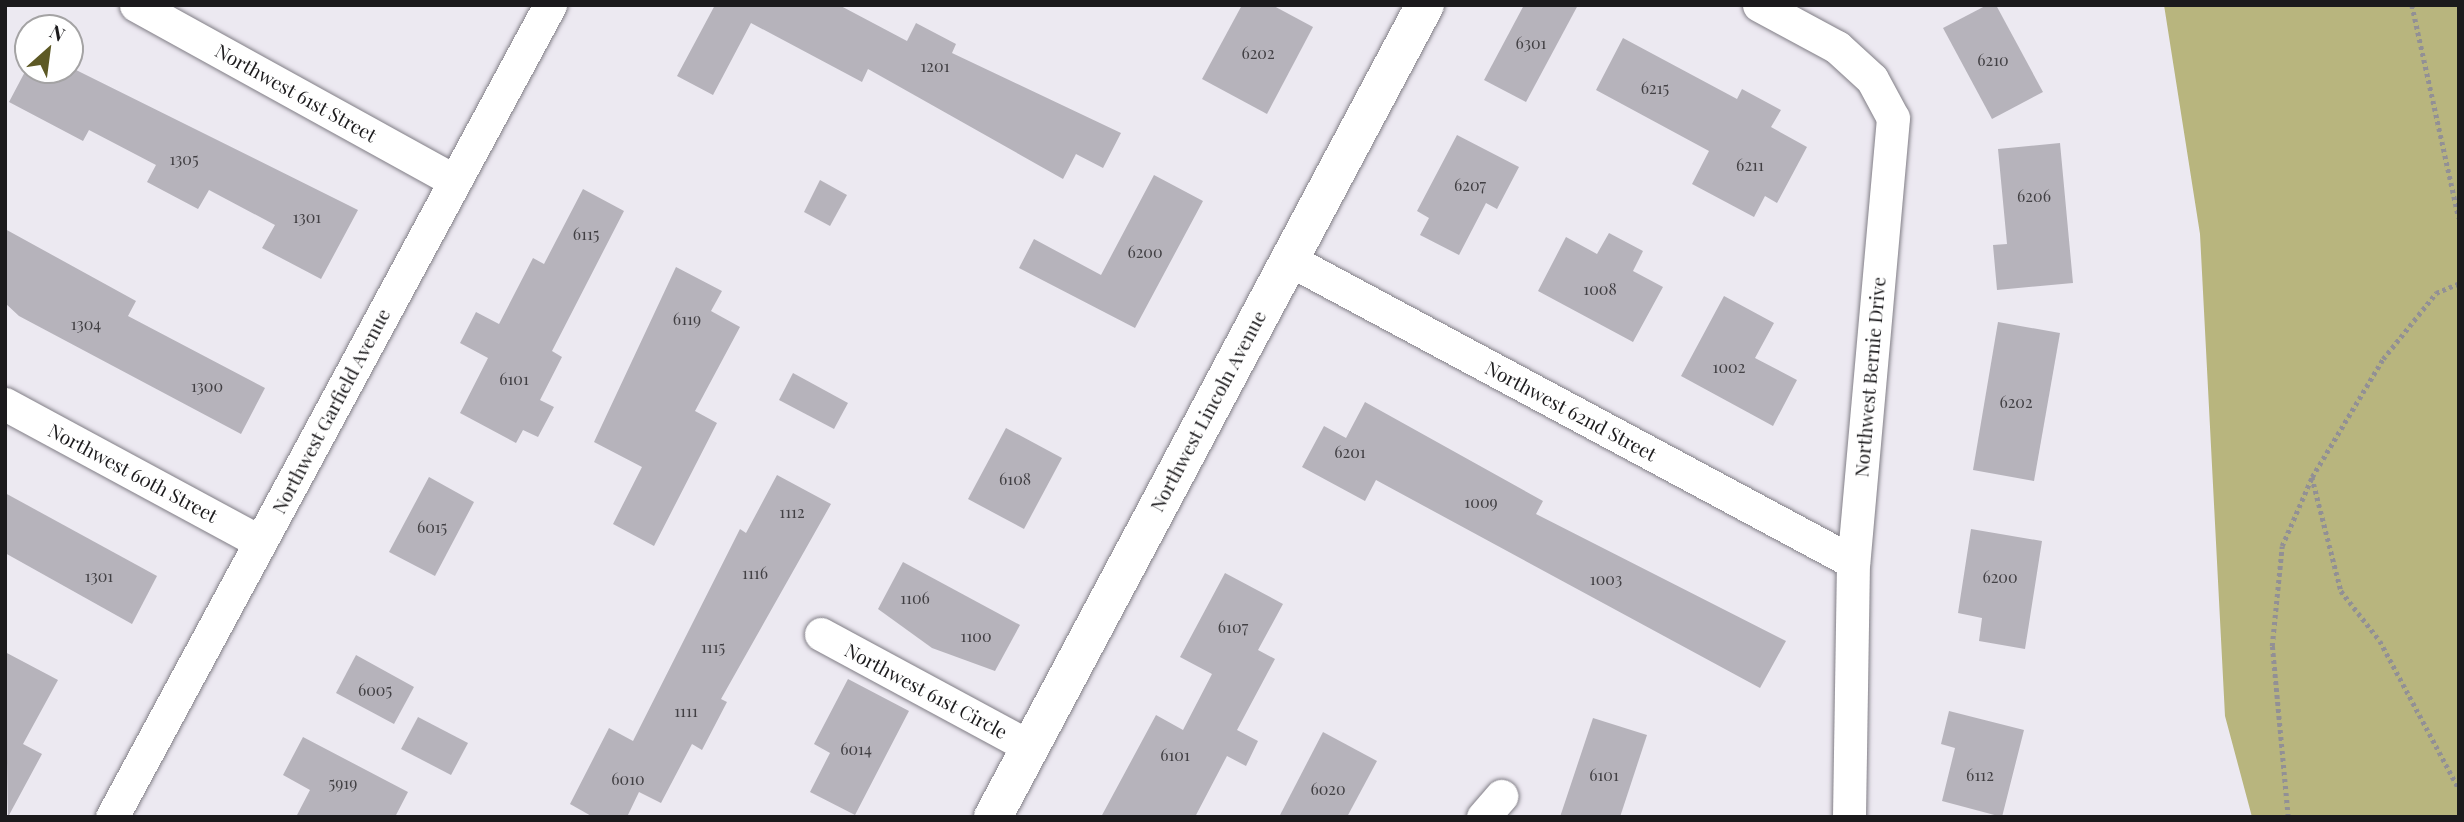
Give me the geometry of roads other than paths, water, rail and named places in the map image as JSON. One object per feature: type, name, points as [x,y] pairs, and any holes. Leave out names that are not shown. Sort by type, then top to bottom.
[{"type":"street","name":"Northwest 61st Street","points":[[136,5],[455,181]]},
{"type":"street","name":"Northwest Garfield Avenue","points":[[112,817],[551,5]]},
{"type":"street","name":"Northwest Lincoln Avenue","points":[[993,817],[1425,5]]},
{"type":"street","name":"Northwest Bernie Drive","points":[[1759,5],[1837,47],[1872,79],[1893,118],[1853,562],[1849,817]]},
{"type":"street","name":"Northwest 62nd Street","points":[[1288,259],[1853,562]]},
{"type":"street","name":"Northwest 60th Street","points":[[5,404],[260,542]]},
{"type":"street","name":"Northwest 61st Circle","points":[[821,634],[1030,747]]}]
